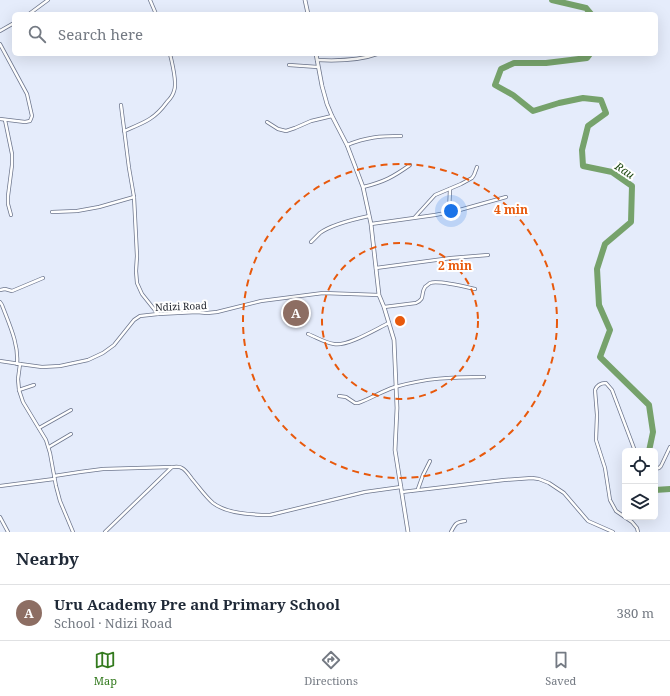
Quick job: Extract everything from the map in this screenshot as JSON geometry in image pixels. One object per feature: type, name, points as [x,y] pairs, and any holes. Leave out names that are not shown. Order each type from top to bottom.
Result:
[{"type":"street","points":[[33,12],[48,0]]},
{"type":"street","points":[[150,0],[155,12]]},
{"type":"street","points":[[305,0],[308,12]]},
{"type":"street","points":[[0,30],[12,24]]},
{"type":"street","points":[[0,44],[27,94],[32,116],[30,121],[27,122],[0,119]]},
{"type":"street","points":[[124,131],[148,121],[164,107],[171,98],[175,90],[170,56]]},
{"type":"street","points":[[316,56],[327,104],[348,145],[363,187],[370,216],[379,295],[394,340],[397,408],[395,450],[408,532]]},
{"type":"street","points":[[317,60],[346,60],[371,56]]},
{"type":"street","points":[[289,65],[318,67]]},
{"type":"street","points":[[121,105],[134,198],[137,283],[142,294],[158,314]]},
{"type":"street","points":[[267,122],[278,129],[286,131],[332,116]]},
{"type":"street","points":[[5,120],[12,154],[8,196],[8,204],[11,215]]},
{"type":"street","points":[[348,145],[368,138],[401,136]]},
{"type":"street","points":[[363,187],[395,176],[410,165]]},
{"type":"street","points":[[415,217],[435,195],[472,178],[477,167]]},
{"type":"street","points":[[449,212],[450,189]]},
{"type":"street","points":[[371,224],[449,212],[506,197]]},
{"type":"street","points":[[52,212],[77,211],[134,198]]},
{"type":"street","points":[[311,242],[326,230],[370,216]]},
{"type":"street","points":[[376,268],[451,258],[488,255]]},
{"type":"street","points":[[0,290],[5,289],[12,291],[43,278]]},
{"type":"street","points":[[384,307],[412,303],[420,300],[423,297],[425,288],[430,283],[455,285],[475,289]]},
{"type":"street","name":"Ndizi Road","points":[[0,361],[42,367],[60,366],[88,360],[103,353],[114,345],[134,320],[140,316],[217,312],[262,301],[316,294],[332,293],[379,295]]},
{"type":"street","points":[[0,302],[10,328],[18,357],[19,390],[23,402],[48,446],[60,501],[74,532]]},
{"type":"street","points":[[308,334],[335,345],[355,340],[389,323]]},
{"type":"street","points":[[339,396],[346,397],[353,402],[358,403],[381,392],[422,380],[484,377]]},
{"type":"street","points":[[634,448],[612,390],[606,383],[599,384],[595,390],[597,415],[596,440],[605,468],[610,500],[616,511],[632,522],[637,528],[638,532]]},
{"type":"street","points":[[19,390],[34,385]]},
{"type":"street","points":[[39,428],[71,410]]},
{"type":"street","points":[[48,446],[71,434]]},
{"type":"street","points":[[658,468],[661,466],[670,447]]},
{"type":"street","points":[[418,489],[430,460]]},
{"type":"street","points":[[104,532],[172,467]]},
{"type":"street","points":[[0,486],[103,469],[181,467],[205,496],[214,503],[229,510],[257,515],[270,514],[365,492],[402,487]]},
{"type":"street","points":[[402,492],[504,480],[539,479],[549,483],[564,493],[588,521],[613,532]]},
{"type":"street","points":[[0,517],[8,532]]},
{"type":"street","points":[[451,532],[458,522],[465,521]]},
{"type":"waterway","name":"Rau","points":[[552,0],[586,8],[589,12]]},
{"type":"waterway","name":"Rau","points":[[588,56],[587,58],[546,63],[514,63],[501,69],[495,85],[513,95],[533,111],[559,103],[583,98],[601,100],[606,113],[588,126],[582,150],[583,166],[612,172],[632,186],[631,222],[605,244],[597,269],[599,305],[610,330],[600,357],[649,405],[653,432],[650,448]]},
{"type":"waterway","name":"Rau","points":[[658,490],[670,489]]},
{"type":"place","name":"Uru Academy Pre and Primary School","points":[[296,313]]}]
